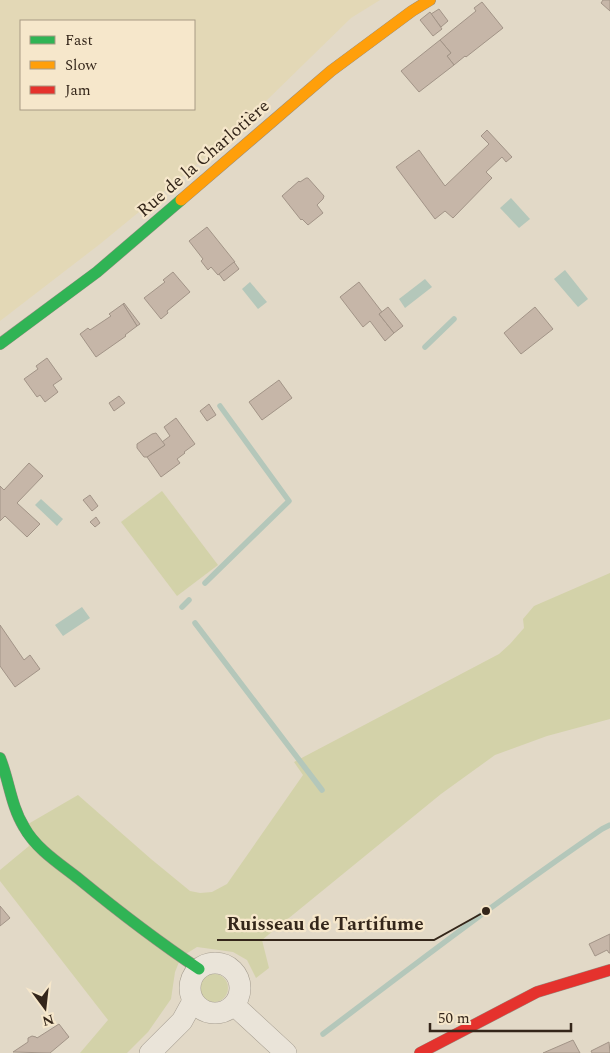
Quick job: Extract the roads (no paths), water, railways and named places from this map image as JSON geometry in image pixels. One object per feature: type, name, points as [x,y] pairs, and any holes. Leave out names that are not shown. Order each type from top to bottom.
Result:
[{"type":"street","name":"Rue de la Charlotière","points":[[0,344],[97,272],[331,71],[412,11],[430,0]]},
{"type":"street","points":[[0,758],[5,769],[13,802],[23,827],[36,842],[106,901],[199,969]]},
{"type":"street","points":[[214,963],[223,964],[236,974],[240,990],[234,1005],[228,1010],[212,1013],[198,1007],[193,1001],[190,987],[191,980],[199,969],[214,963]]},
{"type":"street","points":[[420,1053],[537,992],[610,970]]},
{"type":"street","points":[[150,1053],[182,1021],[193,1001]]},
{"type":"street","points":[[234,1005],[286,1053]]},
{"type":"waterway","points":[[425,347],[454,319]]},
{"type":"waterway","points":[[205,583],[289,501],[220,406]]},
{"type":"waterway","points":[[182,607],[189,600]]},
{"type":"waterway","points":[[195,623],[322,790]]},
{"type":"waterway","points":[[323,1034],[496,904],[610,825]]},
{"type":"place","name":"Ruisseau de Tartifume","points":[[486,911]]}]
